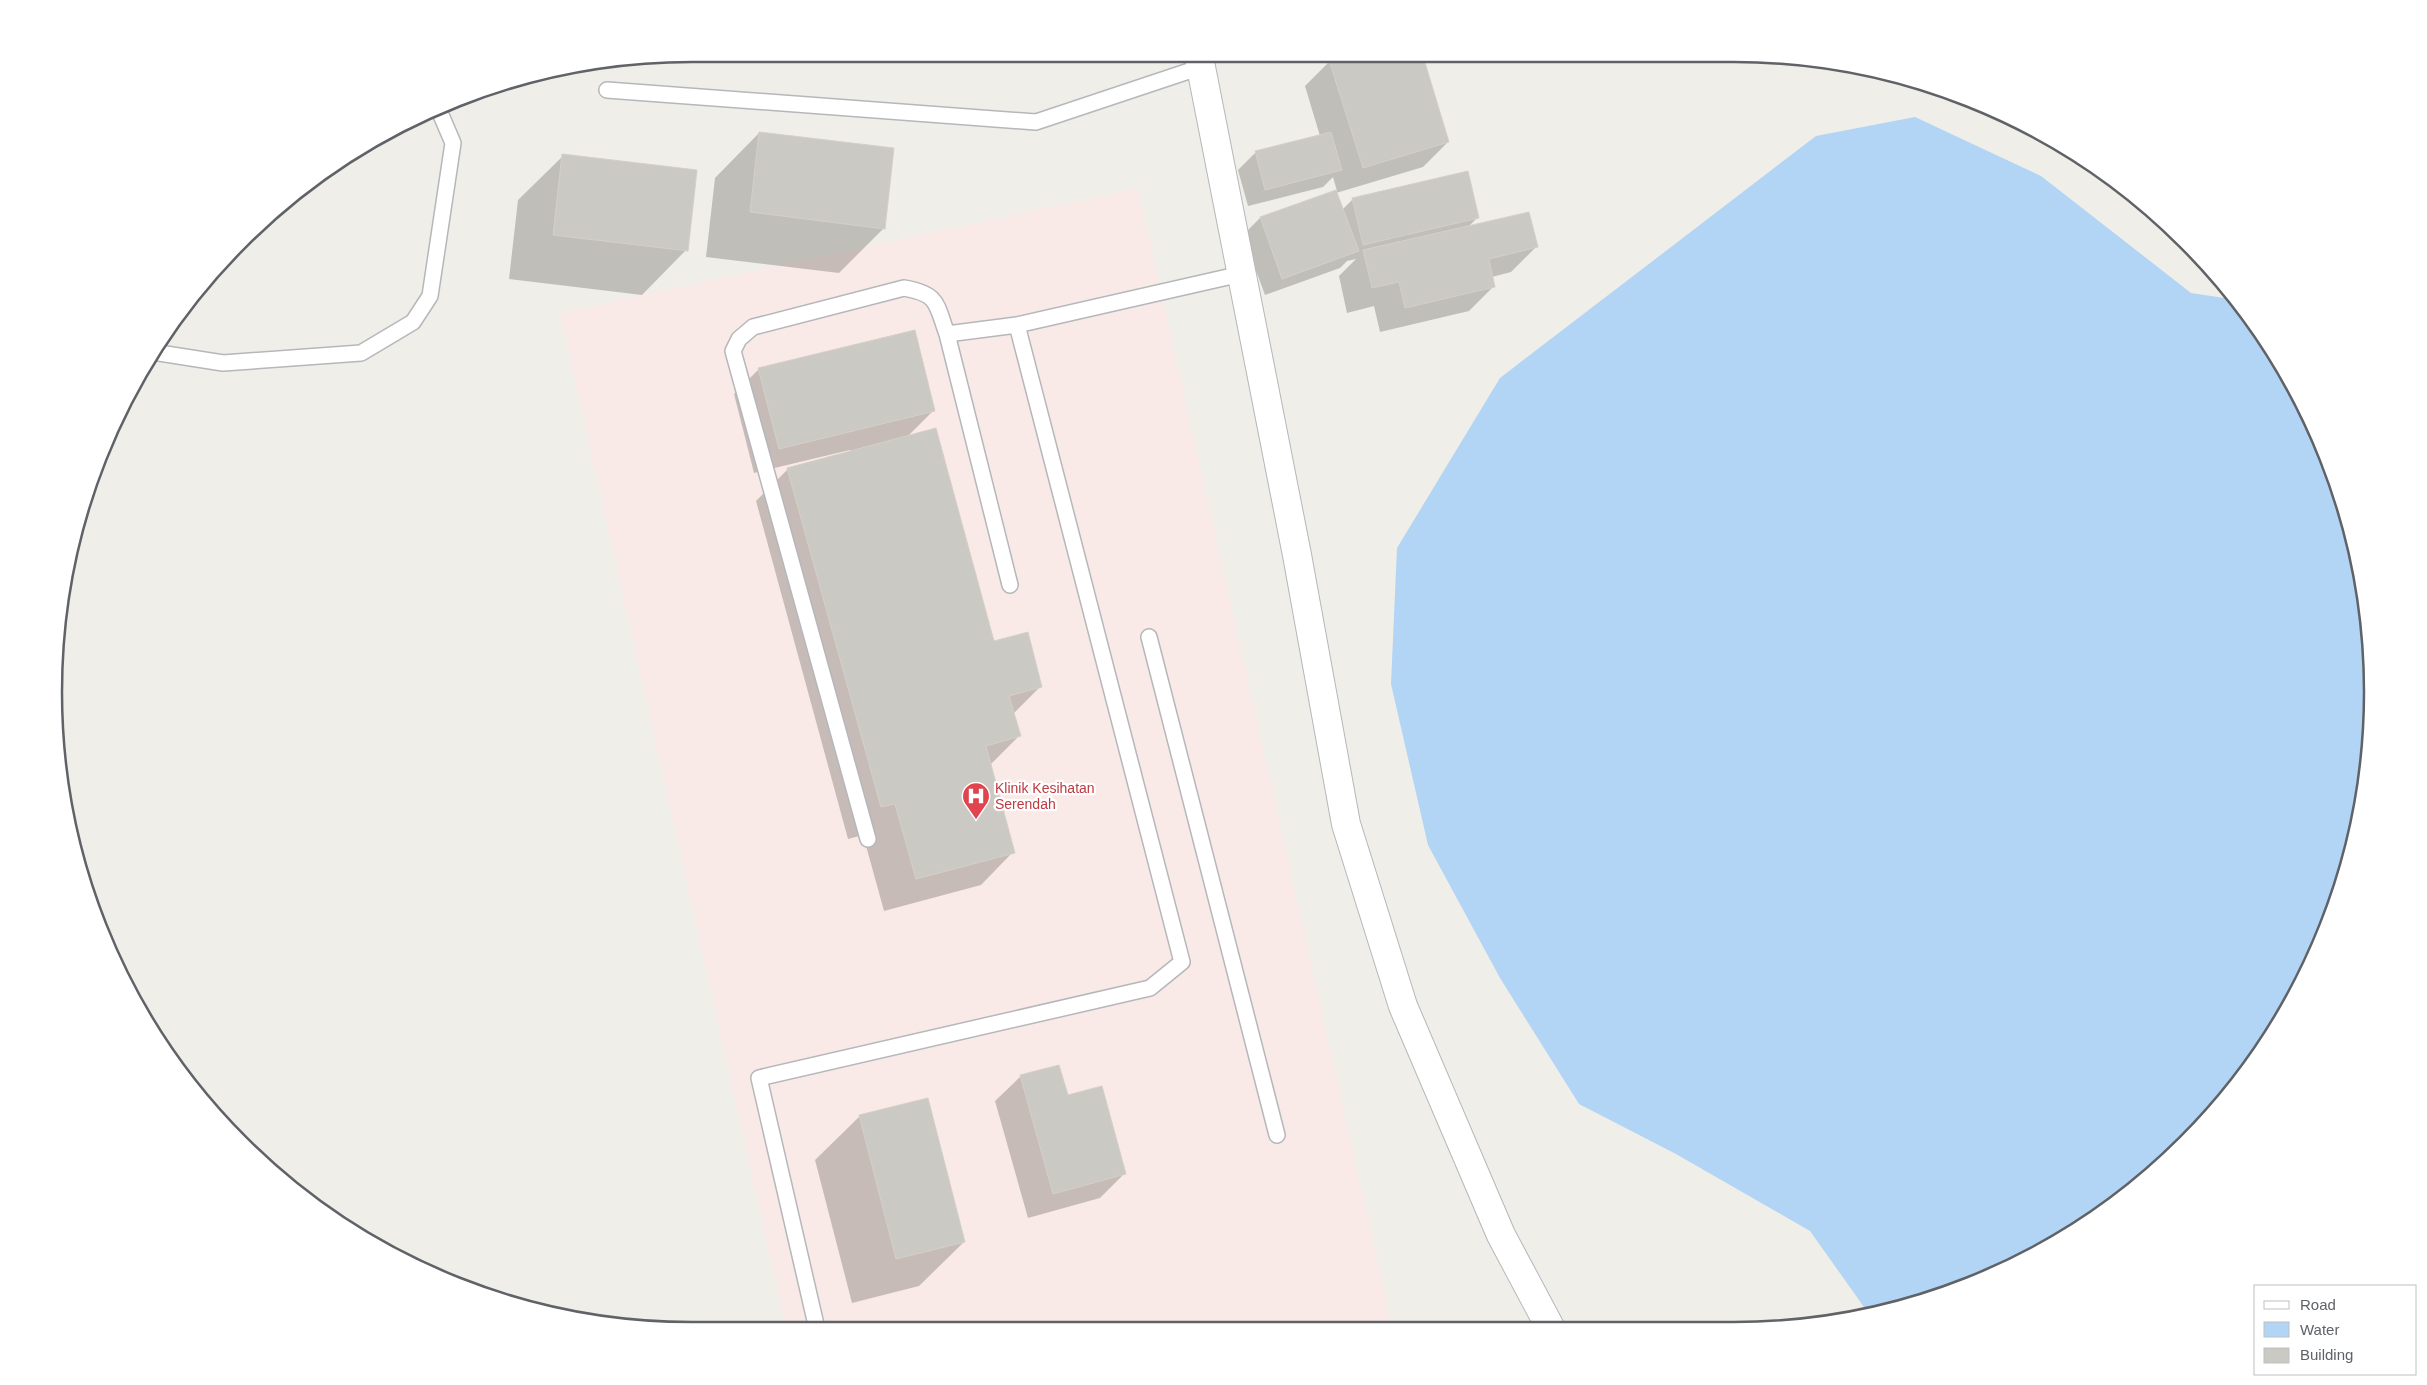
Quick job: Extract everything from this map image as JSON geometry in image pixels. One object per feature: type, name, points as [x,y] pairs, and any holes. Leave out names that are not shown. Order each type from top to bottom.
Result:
[{"type":"street","points":[[1200,62],[1346,824],[1403,1006],[1501,1235],[1547,1322]]},
{"type":"lane","points":[[607,90],[1036,122],[1200,62]]},
{"type":"lane","points":[[162,353],[223,363],[361,353],[413,322],[430,296],[453,143],[441,115]]},
{"type":"lane","points":[[947,334],[1017,325],[1241,274]]},
{"type":"lane","points":[[868,839],[732,351],[739,339],[753,327],[904,288],[922,291],[933,298],[947,334],[1010,585]]},
{"type":"lane","points":[[815,1322],[759,1078],[1150,988],[1182,962],[1017,325]]},
{"type":"lane","points":[[1149,636],[1277,1134]]},
{"type":"shaded area","name":"Klinik Kesihatan Serendah","points":[[1138,188],[1391,1322],[784,1322],[560,313]]},
{"type":"water","points":[[1915,117],[2041,176],[2191,293],[2225,298],[2258,342],[2280,378],[2300,414],[2317,451],[2343,529],[2359,610],[2363,651],[2363,734],[2359,775],[2343,856],[2317,934],[2300,971],[2258,1043],[2234,1076],[2180,1138],[2150,1166],[2085,1216],[2050,1238],[1976,1275],[1898,1301],[1865,1308],[1810,1231],[1676,1154],[1579,1104],[1500,978],[1428,845],[1391,684],[1397,548],[1500,378],[1816,136]]},
{"type":"building","points":[[1330,62],[1425,62],[1449,142],[1363,168]]},
{"type":"building","points":[[759,132],[894,148],[885,229],[750,212]]},
{"type":"building","points":[[1331,132],[1342,170],[1265,190],[1255,151]]},
{"type":"building","points":[[562,154],[697,170],[688,251],[553,235]]},
{"type":"building","points":[[1468,171],[1479,218],[1363,245],[1352,198]]},
{"type":"building","points":[[1336,190],[1359,251],[1282,279],[1260,217]]},
{"type":"building","points":[[1529,212],[1538,247],[1489,259],[1495,287],[1405,308],[1399,282],[1372,288],[1363,250]]},
{"type":"building","points":[[915,330],[935,411],[779,449],[758,368]]},
{"type":"building","points":[[936,428],[994,641],[1028,632],[1042,687],[1009,696],[1021,736],[986,746],[1015,853],[916,879],[895,804],[881,807],[787,468]]},
{"type":"building","points":[[1059,1065],[1068,1095],[1102,1086],[1126,1174],[1053,1194],[1020,1075]]},
{"type":"building","points":[[928,1098],[965,1242],[896,1259],[859,1115]]},
{"type":"place","name":"Klinik Kesihatan Serendah","points":[[976,820]]}]
